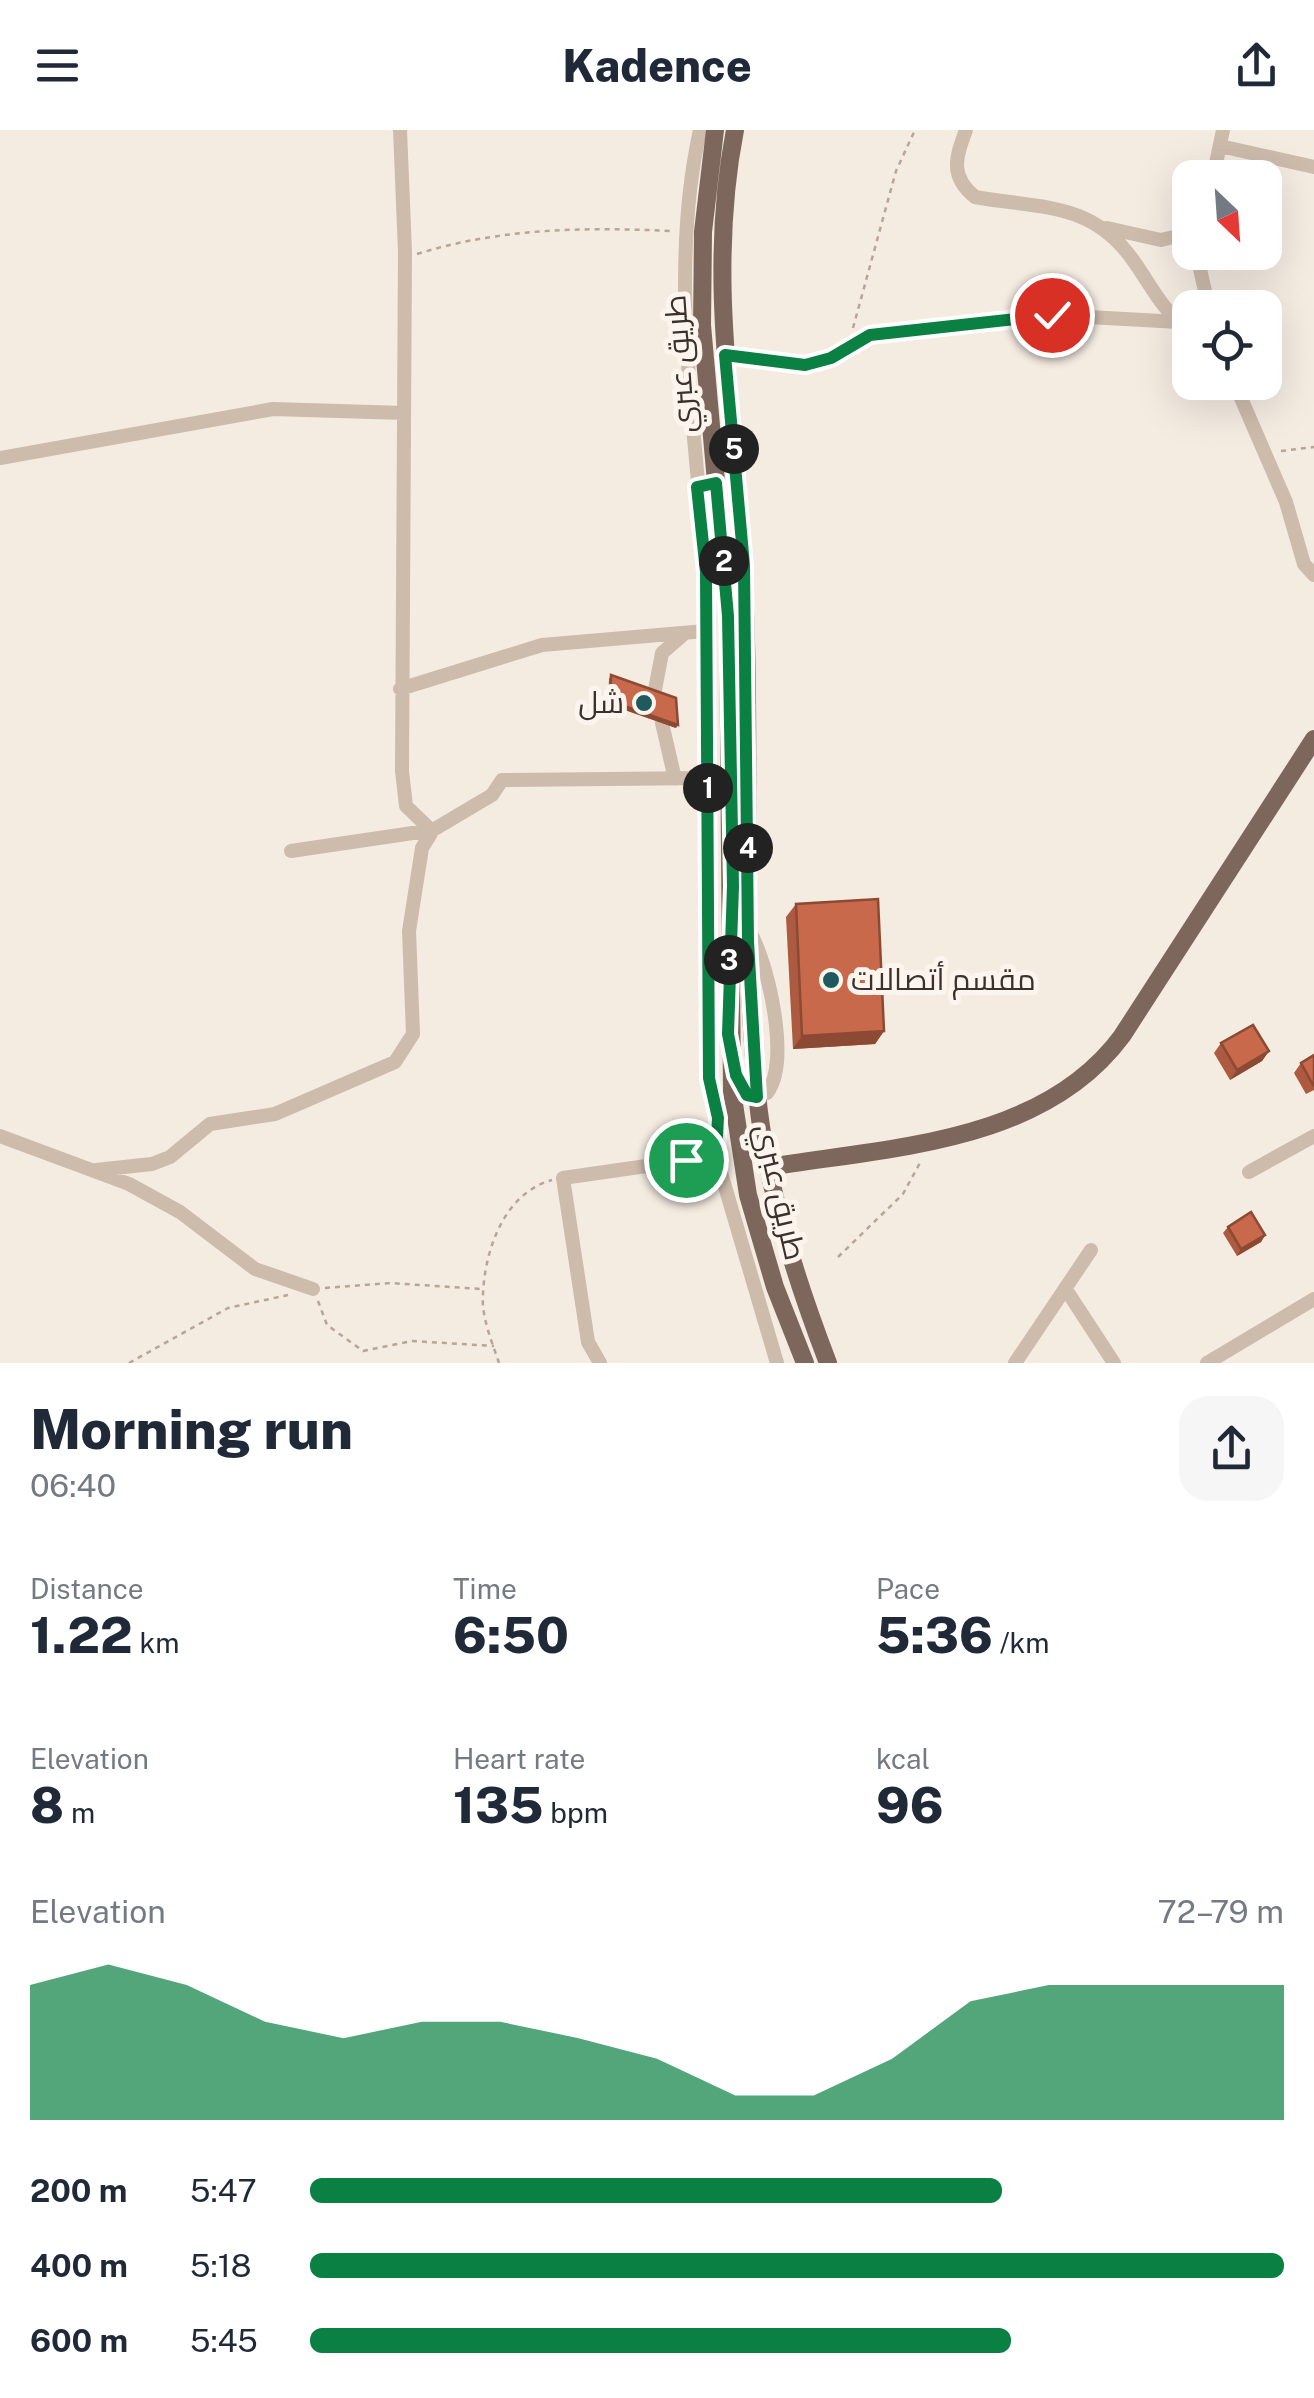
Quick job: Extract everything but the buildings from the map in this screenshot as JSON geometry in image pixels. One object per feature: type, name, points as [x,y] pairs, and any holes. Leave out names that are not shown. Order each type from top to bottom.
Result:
[{"type":"main road","name":"طريق عبري","points":[[715,130],[701,274],[728,616],[733,886],[728,1034],[739,1158],[764,1252],[805,1363]]},
{"type":"main road","name":"طريق عبري","points":[[735,130],[720,234],[725,355],[744,565],[749,930],[757,1097],[769,1167],[794,1268],[828,1363]]},
{"type":"main road","points":[[697,487],[716,483]]},
{"type":"main road","points":[[769,1167],[1009,1122],[1051,1102],[1100,1066],[1314,739]]},
{"type":"main road","points":[[728,1034],[740,1086],[747,1095],[757,1097]]},
{"type":"main road","points":[[764,1252],[771,1249],[782,1256],[814,1327]]},
{"type":"street","points":[[400,130],[406,258],[400,689],[406,806],[432,830]]},
{"type":"street","points":[[700,130],[688,232],[684,332],[706,572],[709,1078],[718,1118],[716,1156],[777,1363]]},
{"type":"street","points":[[966,130],[954,160],[961,183],[975,197],[1069,212],[1107,228],[1161,240],[1172,238]]},
{"type":"street","points":[[1217,160],[1223,130]]},
{"type":"street","points":[[1220,146],[1314,166]]},
{"type":"street","points":[[1107,228],[1172,311]]},
{"type":"street","points":[[725,355],[805,365],[831,358],[850,344],[887,332],[1052,315],[1172,325]]},
{"type":"street","points":[[1241,400],[1286,502],[1304,564],[1314,576]]},
{"type":"street","points":[[0,458],[272,409],[404,413]]},
{"type":"street","points":[[400,689],[528,648],[614,636],[705,630]]},
{"type":"street","points":[[654,695],[662,654],[684,634]]},
{"type":"street","points":[[662,723],[675,780]]},
{"type":"street","points":[[291,851],[432,830],[492,794],[502,780],[708,778]]},
{"type":"street","points":[[96,1170],[152,1164],[170,1156],[210,1124],[275,1114],[395,1062],[413,1034],[409,930],[418,864],[432,830]]},
{"type":"street","points":[[0,1136],[96,1170],[180,1212],[255,1268],[313,1289]]},
{"type":"street","points":[[1249,1172],[1314,1136]]},
{"type":"street","points":[[600,1363],[588,1342],[563,1178],[716,1156]]},
{"type":"street","points":[[1015,1363],[1091,1250]]},
{"type":"street","points":[[1065,1288],[1114,1363]]},
{"type":"street","points":[[1207,1363],[1314,1299]]},
{"type":"path","points":[[850,344],[892,185],[914,130]]},
{"type":"path","points":[[406,258],[503,234],[585,229],[688,232]]},
{"type":"path","points":[[1262,452],[1314,447]]},
{"type":"path","points":[[838,1257],[902,1194],[938,1138]]},
{"type":"path","points":[[500,1363],[483,1290],[496,1242],[514,1200],[536,1184],[563,1178]]},
{"type":"path","points":[[129,1363],[228,1308],[313,1289],[390,1283],[483,1290]]},
{"type":"path","points":[[313,1289],[327,1325],[362,1351],[412,1341],[494,1346]]},
{"type":"path","points":[[140,1356],[144,1363]]},
{"type":"place","name":"شل","points":[[644,703]]},
{"type":"place","name":"مقسم أتصالات","points":[[831,980]]},
{"type":"route","points":[[686,1160],[716,1156],[718,1118],[709,1078],[706,572],[697,487],[716,483],[728,616],[733,886],[728,1034],[740,1086],[747,1095],[757,1097],[748,941],[744,565],[725,355],[805,365],[831,358],[870,335],[1052,315]]}]
